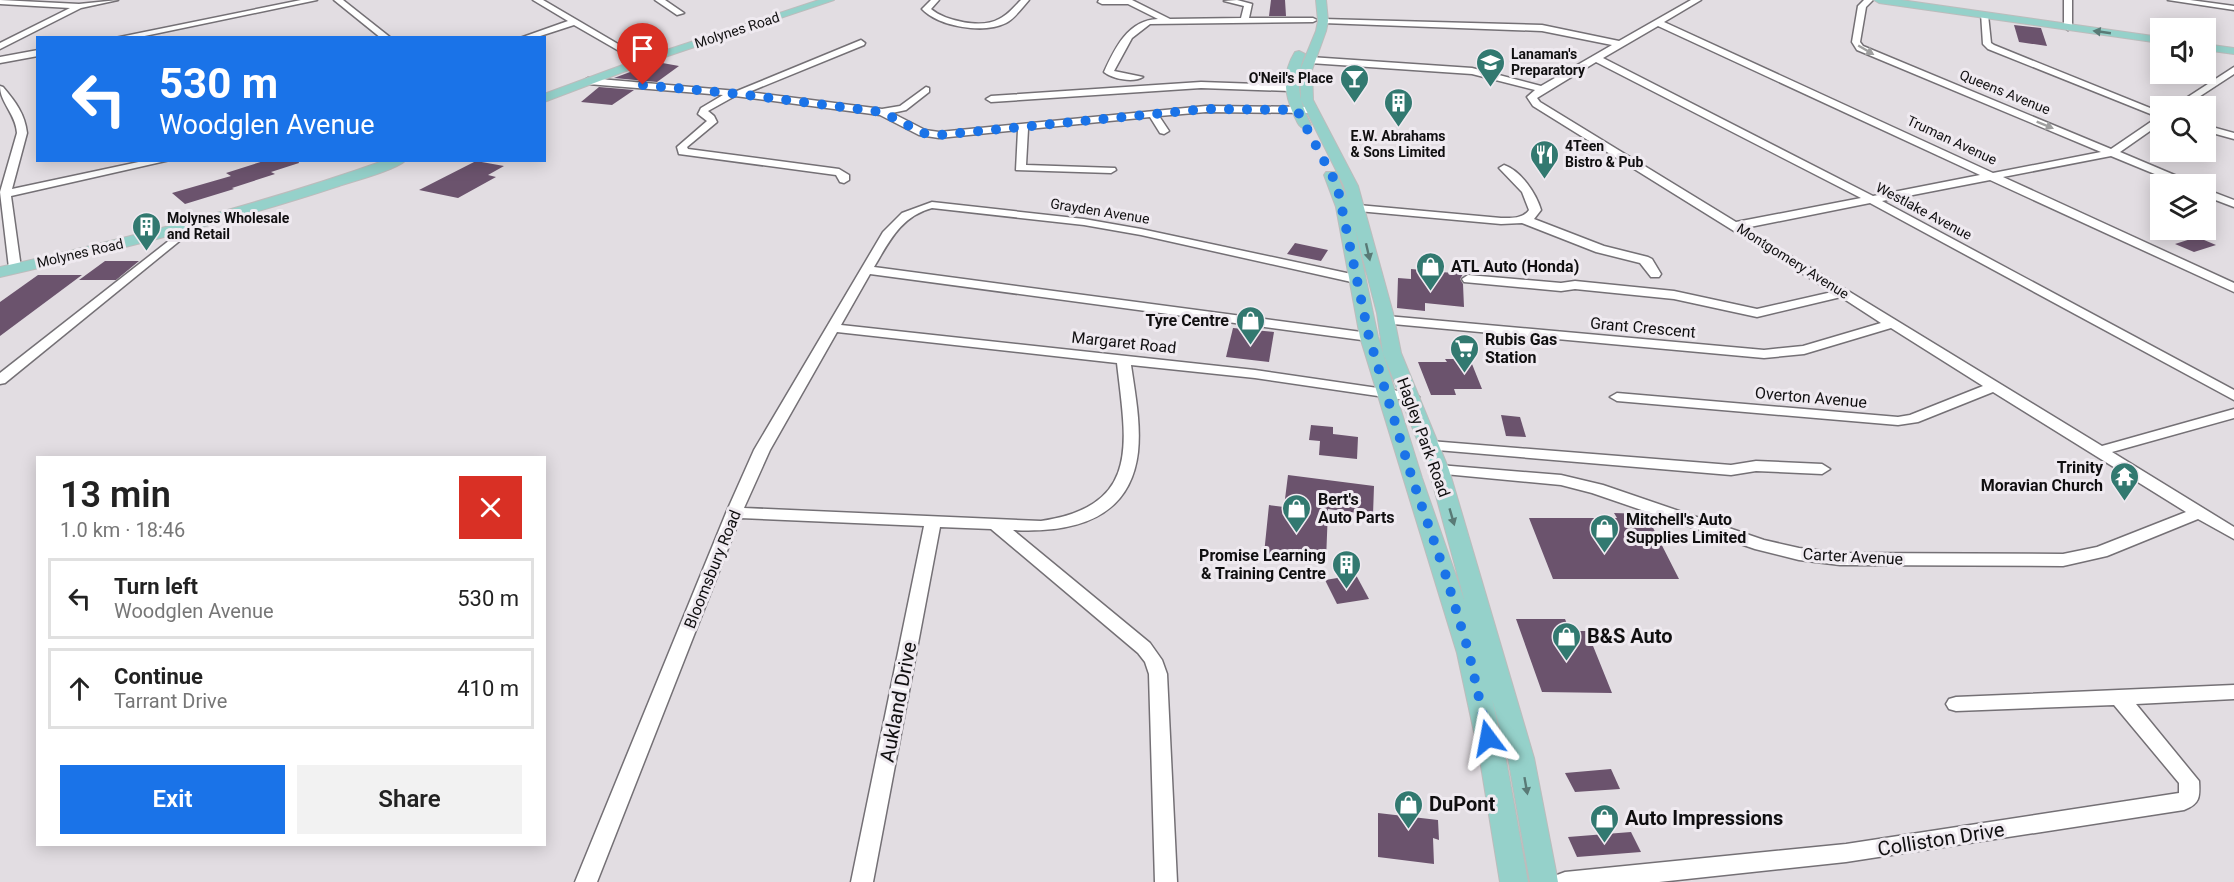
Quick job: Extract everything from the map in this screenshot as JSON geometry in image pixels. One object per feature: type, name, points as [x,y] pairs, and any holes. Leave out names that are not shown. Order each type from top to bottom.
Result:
[{"type":"main road","name":"Molynes Road","points":[[546,97],[643,61],[829,0]]},
{"type":"main road","name":"Hagley Park Road","points":[[1310,0],[1318,20],[1294,66],[1290,88],[1351,186],[1386,320],[1392,352],[1439,470],[1521,758],[1544,882]]},
{"type":"main road","name":"Hagley Park Road","points":[[1321,0],[1310,60],[1306,70],[1307,99],[1304,110],[1337,185],[1369,337],[1469,653],[1493,760],[1514,882]]},
{"type":"main road","points":[[1879,0],[2150,39]]},
{"type":"main road","points":[[2216,49],[2234,51]]},
{"type":"main road","name":"Molynes Road","points":[[8,270],[189,228],[333,185],[395,162]]},
{"type":"street","points":[[0,46],[91,0]]},
{"type":"street","points":[[0,2],[79,6],[114,0]]},
{"type":"street","points":[[129,36],[313,0]]},
{"type":"street","points":[[338,0],[384,36]]},
{"type":"street","points":[[537,0],[643,61]]},
{"type":"street","points":[[659,0],[680,13]]},
{"type":"street","points":[[934,0],[926,9],[933,16],[986,26],[1001,22],[1025,0]]},
{"type":"street","points":[[1310,60],[1472,71],[1542,89],[1697,0]]},
{"type":"street","name":"Queens Avenue","points":[[1869,0],[1862,6],[1856,42],[1860,48],[2163,174]]},
{"type":"street","points":[[2068,0],[2068,27]]},
{"type":"street","points":[[2172,0],[2234,8]]},
{"type":"street","points":[[1228,1],[1248,4],[1245,20]]},
{"type":"street","points":[[1102,2],[1129,2],[1167,20]]},
{"type":"street","points":[[1984,15],[1987,45],[2150,114]]},
{"type":"street","points":[[1138,77],[1110,74],[1118,52],[1138,27],[1149,22],[1167,20],[1318,20],[1542,28],[1619,44]]},
{"type":"street","points":[[530,36],[575,22]]},
{"type":"street","name":"Truman Avenue","points":[[1656,22],[2234,288]]},
{"type":"street","points":[[174,27],[182,36]]},
{"type":"street","points":[[844,180],[842,173],[833,171],[682,152],[682,147],[712,123],[711,118],[703,114],[704,110],[736,93],[861,43]]},
{"type":"street","points":[[0,60],[36,53]]},
{"type":"street","name":"Westlake Avenue","points":[[1596,58],[1872,200],[2234,396]]},
{"type":"street","points":[[2216,81],[2234,70]]},
{"type":"street","points":[[588,81],[736,93],[882,112],[903,108],[926,90]]},
{"type":"street","points":[[2216,82],[2234,87]]},
{"type":"street","points":[[2194,96],[2211,84]]},
{"type":"street","points":[[990,99],[1201,85],[1290,88]]},
{"type":"street","points":[[0,89],[19,114],[22,133],[5,194],[8,270]]},
{"type":"street","name":"Montgomery Avenue","points":[[1542,89],[1532,97],[1536,104],[2234,534]]},
{"type":"street","points":[[0,109],[13,106]]},
{"type":"street","points":[[882,112],[918,130],[931,134],[949,135],[1206,109],[1304,110]]},
{"type":"street","points":[[1153,114],[1164,131]]},
{"type":"street","points":[[1736,226],[2112,153],[2150,125]]},
{"type":"street","points":[[1023,128],[1020,168],[1111,170]]},
{"type":"street","points":[[2216,131],[2234,136]]},
{"type":"street","points":[[5,194],[156,162]]},
{"type":"street","points":[[1504,168],[1525,187],[1530,195],[1535,210],[1526,220]]},
{"type":"street","points":[[2216,197],[2234,204]]},
{"type":"street","name":"Grayden Avenue","points":[[866,270],[898,221],[917,208],[932,205],[1084,222],[1141,232],[1356,279]]},
{"type":"street","points":[[1358,208],[1502,221],[1526,220],[1600,249],[1644,260],[1648,262],[1655,274]]},
{"type":"street","points":[[0,380],[189,228]]},
{"type":"street","points":[[866,270],[1369,337]]},
{"type":"street","name":"Bloomsbury Road","points":[[586,882],[734,513],[762,450],[866,270]]},
{"type":"street","points":[[1468,279],[1561,287],[1575,285],[1674,296],[1757,313],[1843,293]]},
{"type":"street","name":"Grant Crescent","points":[[1386,320],[1764,354],[1804,350],[1894,323]]},
{"type":"street","name":"Margaret Road","points":[[832,328],[1256,374],[1412,398]]},
{"type":"street","points":[[734,513],[1041,526],[1081,518],[1108,503],[1123,482],[1130,462],[1131,445],[1124,361]]},
{"type":"street","name":"Overton Avenue","points":[[1617,397],[1863,420],[1898,421],[1913,419],[1995,386]]},
{"type":"street","points":[[2100,451],[2234,413]]},
{"type":"street","points":[[1430,446],[1731,470],[1756,466],[1822,469]]},
{"type":"street","name":"Carter Avenue","points":[[1439,470],[1561,480],[1597,489],[1761,545],[1799,554],[1840,559],[2063,560],[2100,552],[2199,513]]},
{"type":"street","name":"Aukland Drive","points":[[862,882],[933,522]]},
{"type":"street","points":[[996,525],[1144,648],[1153,660],[1158,674],[1166,882]]},
{"type":"street","points":[[1956,704],[2234,692]]},
{"type":"street","name":"Colliston Drive","points":[[1564,882],[1846,853],[2184,801],[2190,797],[2189,781],[2119,697]]},
{"type":"building","points":[[1271,0],[1285,0],[1286,16],[1269,16]]},
{"type":"building","points":[[2014,25],[2041,28],[2047,46],[2019,42]]},
{"type":"building","points":[[657,62],[679,66],[657,82],[614,78]]},
{"type":"building","points":[[599,87],[634,90],[612,105],[581,102]]},
{"type":"building","points":[[261,162],[299,163],[271,172],[275,174],[232,188],[234,189],[185,204],[172,193],[231,176],[226,173]]},
{"type":"building","points":[[474,162],[504,166],[488,175],[496,177],[458,198],[419,190]]},
{"type":"building","points":[[2188,240],[2204,240],[2216,245],[2194,252],[2175,244]]},
{"type":"building","points":[[1295,243],[1328,250],[1321,261],[1287,254]]},
{"type":"building","points":[[105,261],[139,261],[116,280],[79,280]]},
{"type":"building","name":"ATL Auto (Honda)","points":[[1411,269],[1463,274],[1460,279],[1463,284],[1464,307],[1425,303],[1425,311],[1397,308],[1398,278],[1411,279]]},
{"type":"building","points":[[38,275],[82,275],[0,336],[0,302]]},
{"type":"building","name":"Tyre Centre","points":[[1233,328],[1274,332],[1269,362],[1226,357]]},
{"type":"building","points":[[1445,359],[1470,359],[1482,389],[1454,389],[1456,395],[1431,395],[1418,362],[1447,362]]},
{"type":"building","points":[[1501,415],[1520,417],[1526,437],[1506,436]]},
{"type":"building","points":[[1311,425],[1333,427],[1333,434],[1358,437],[1357,459],[1319,455],[1320,441],[1309,440]]},
{"type":"building","points":[[1288,475],[1374,486],[1373,515],[1328,509],[1326,561],[1264,554],[1269,505],[1284,507]]},
{"type":"building","name":"Mitchell's Auto Supplies Limited","points":[[1614,513],[1646,514],[1679,579],[1553,579],[1529,518],[1617,518]]},
{"type":"building","name":"Promise Learning & Training Centre","points":[[1356,575],[1369,599],[1337,604],[1325,580]]},
{"type":"building","name":"B&S Auto","points":[[1516,619],[1565,619],[1570,631],[1587,631],[1612,693],[1542,692]]},
{"type":"building","points":[[1611,769],[1620,789],[1575,792],[1565,773]]},
{"type":"building","name":"DuPont","points":[[1378,813],[1438,820],[1439,840],[1433,838],[1434,864],[1378,857]]},
{"type":"building","name":"Auto Impressions","points":[[1631,832],[1641,852],[1577,857],[1568,837]]},
{"type":"place","name":"Lanaman's Preparatory","points":[[1490,88]]},
{"type":"place","name":"O'Neil's Place","points":[[1354,104]]},
{"type":"place","name":"E.W. Abrahams & Sons Limited","points":[[1398,128]]},
{"type":"place","name":"4Teen Bistro & Pub","points":[[1544,180]]},
{"type":"place","name":"Molynes Wholesale and Retail","points":[[146,252]]},
{"type":"place","name":"ATL Auto (Honda)","points":[[1430,292]]},
{"type":"place","name":"Tyre Centre","points":[[1250,346]]},
{"type":"place","name":"Rubis Gas Station","points":[[1464,374]]},
{"type":"place","name":"Trinity Moravian Church","points":[[2124,502]]},
{"type":"place","name":"Bert's Auto Parts","points":[[1297,534]]},
{"type":"place","name":"Mitchell's Auto Supplies Limited","points":[[1605,554]]},
{"type":"place","name":"Promise Learning & Training Centre","points":[[1347,590]]},
{"type":"place","name":"B&S Auto","points":[[1566,662]]},
{"type":"place","name":"DuPont","points":[[1408,830]]},
{"type":"place","name":"Auto Impressions","points":[[1604,844]]},
{"type":"route","points":[[643,85],[739,94],[882,112],[923,133],[939,135],[1206,109],[1297,110],[1337,185],[1369,337],[1469,653],[1488,738]]}]
